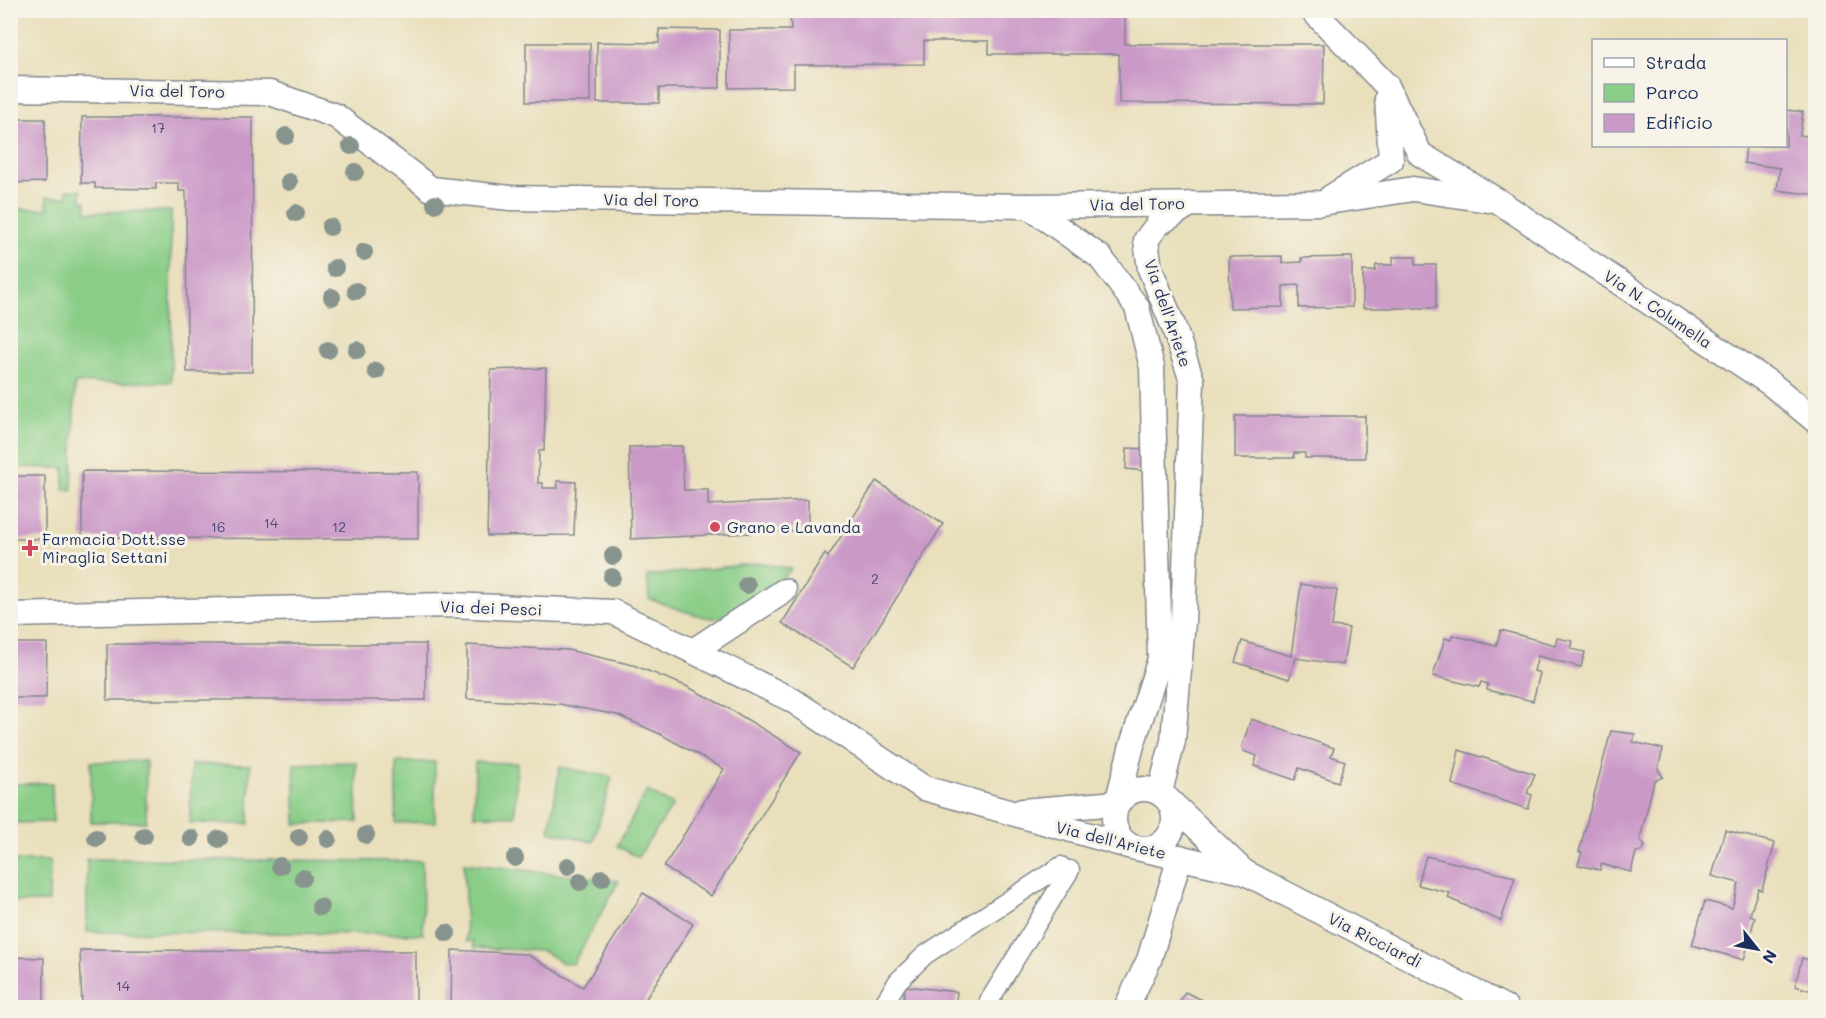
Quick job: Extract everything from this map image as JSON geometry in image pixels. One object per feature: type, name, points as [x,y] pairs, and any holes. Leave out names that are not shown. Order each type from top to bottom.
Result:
[{"type":"street","points":[[1312,10],[1387,86],[1428,171],[1423,183],[1410,190],[1394,185],[1388,173],[1391,160],[1387,86]]},
{"type":"street","name":"Via del Toro","points":[[10,89],[270,93],[336,116],[430,189],[510,198],[1028,206],[1321,203],[1410,190],[1498,201]]},
{"type":"street","points":[[1321,203],[1401,152],[1420,154]]},
{"type":"street","name":"Via N. Columella","points":[[1420,154],[1498,201],[1771,384],[1815,421]]},
{"type":"street","name":"Via dell'Ariete","points":[[1160,792],[1173,741],[1183,622],[1192,381],[1173,325],[1150,269],[1146,240],[1158,224],[1190,204]]},
{"type":"street","name":"Via dell'Ariete","points":[[1007,813],[1117,803],[1132,745],[1160,659],[1152,367],[1137,307],[1100,257],[1028,206]]},
{"type":"street","points":[[693,651],[784,591]]},
{"type":"street","name":"Via dei Pesci","points":[[10,615],[450,605],[613,612],[792,700],[924,788],[1007,813]]},
{"type":"street","points":[[1160,792],[1174,811],[1173,831],[1151,849],[1128,846],[1121,841],[1114,826],[1117,803],[1136,789],[1160,792],[1244,872]]},
{"type":"street","name":"Via dell'Ariete","points":[[1007,813],[1128,846],[1244,872]]},
{"type":"street","points":[[1126,1008],[1149,960],[1180,857]]},
{"type":"street","points":[[881,1008],[898,981],[925,955],[1065,868],[990,1001]]},
{"type":"street","name":"Via Ricciardi","points":[[1244,872],[1506,1008]]},
{"type":"green space","points":[[67,190],[81,190],[81,201],[86,201],[86,212],[171,211],[171,382],[75,383],[72,490],[64,490],[64,468],[10,467],[11,209],[47,209],[47,197],[67,197]]},
{"type":"green space","points":[[760,563],[791,569],[756,601],[733,613],[712,618],[700,616],[649,599],[647,576]]},
{"type":"green space","points":[[146,761],[146,822],[91,822],[91,762]]},
{"type":"green space","points":[[356,762],[358,822],[296,824],[294,764]]},
{"type":"green space","points":[[396,762],[435,762],[435,822],[396,823]]},
{"type":"green space","points":[[475,762],[517,763],[515,816],[474,815]]},
{"type":"green space","points":[[191,764],[250,765],[249,824],[190,823]]},
{"type":"green space","points":[[560,767],[612,777],[593,842],[549,831]]},
{"type":"green space","points":[[52,783],[53,822],[11,823],[11,784]]},
{"type":"green space","points":[[647,791],[673,805],[638,857],[617,846]]},
{"type":"green space","points":[[87,859],[422,861],[423,934],[87,932]]},
{"type":"green space","points":[[11,861],[50,861],[49,902],[11,902]]},
{"type":"green space","points":[[464,863],[619,881],[573,964],[563,963],[543,951],[474,948],[473,941],[466,942]]},
{"type":"building","points":[[790,10],[1125,10],[1125,44],[1324,44],[1323,104],[1119,103],[1119,54],[989,54],[989,41],[924,41],[924,64],[794,65],[794,87],[729,88],[729,30],[791,30]]},
{"type":"building","points":[[659,29],[720,30],[720,88],[659,88],[659,103],[597,103],[597,42],[659,43]]},
{"type":"building","points":[[526,43],[590,43],[590,102],[526,102]]},
{"type":"building","points":[[1787,110],[1803,112],[1800,135],[1816,137],[1816,195],[1777,190],[1780,168],[1744,163],[1746,147],[1787,147]]},
{"type":"building","points":[[82,117],[253,117],[252,372],[187,372],[186,191],[179,191],[179,183],[156,183],[156,189],[95,188],[95,183],[81,183]]},
{"type":"building","points":[[10,119],[45,119],[45,182],[10,183]]},
{"type":"building","points":[[1282,256],[1282,263],[1302,262],[1301,258],[1352,257],[1352,307],[1299,308],[1299,285],[1283,286],[1283,307],[1230,308],[1229,257]]},
{"type":"building","points":[[1393,257],[1416,257],[1415,265],[1436,265],[1436,308],[1363,308],[1363,271],[1375,271],[1376,265],[1393,265]]},
{"type":"building","points":[[546,368],[544,451],[539,451],[538,483],[543,483],[543,488],[558,488],[557,481],[576,482],[574,535],[487,536],[491,370]]},
{"type":"building","points":[[1235,416],[1365,416],[1365,458],[1305,458],[1305,453],[1294,453],[1294,458],[1235,458]]},
{"type":"building","points":[[682,446],[684,490],[708,490],[708,505],[808,500],[808,530],[631,539],[629,447]]},
{"type":"building","points":[[1127,448],[1146,449],[1145,471],[1126,469]]},
{"type":"building","points":[[82,471],[418,472],[418,539],[82,538]]},
{"type":"building","points":[[10,476],[45,476],[45,539],[10,539]]},
{"type":"building","points":[[876,481],[943,524],[853,667],[782,623],[825,554],[828,557]]},
{"type":"building","points":[[1301,584],[1337,590],[1332,626],[1349,628],[1343,665],[1296,658],[1289,679],[1235,662],[1242,641],[1291,656]]},
{"type":"building","points":[[1501,630],[1555,645],[1557,638],[1573,641],[1571,649],[1585,652],[1581,667],[1538,656],[1534,671],[1540,673],[1533,701],[1487,690],[1488,684],[1481,682],[1479,687],[1433,676],[1445,638],[1451,640],[1452,635],[1496,646]]},
{"type":"building","points":[[10,643],[47,643],[46,698],[10,698]]},
{"type":"building","points":[[107,644],[426,644],[426,700],[107,700]]},
{"type":"building","points":[[467,645],[568,650],[633,665],[686,686],[728,708],[801,752],[711,896],[664,867],[724,769],[660,734],[617,715],[559,704],[467,699]]},
{"type":"building","points":[[1251,719],[1334,748],[1331,756],[1345,761],[1338,782],[1299,768],[1295,780],[1254,766],[1257,756],[1243,751],[1242,746]]},
{"type":"building","points":[[1611,731],[1635,734],[1633,742],[1663,749],[1658,769],[1663,777],[1654,781],[1640,839],[1645,846],[1641,852],[1636,852],[1631,872],[1601,864],[1600,870],[1578,865],[1582,852],[1579,852]]},
{"type":"building","points":[[1459,750],[1535,774],[1527,793],[1532,795],[1528,809],[1452,784]]},
{"type":"building","points":[[1725,830],[1775,843],[1762,890],[1758,889],[1750,915],[1755,917],[1744,960],[1692,945],[1705,901],[1732,908],[1739,883],[1712,876]]},
{"type":"building","points":[[1426,856],[1515,877],[1501,921],[1448,898],[1450,893],[1418,885]]},
{"type":"building","points":[[643,893],[693,924],[640,1008],[451,1008],[452,950],[526,954],[583,987]]},
{"type":"building","points":[[80,950],[416,951],[416,1008],[82,1008]]},
{"type":"building","points":[[10,957],[44,958],[44,1008],[10,1008]]},
{"type":"building","points":[[1802,958],[1816,961],[1816,992],[1795,986]]},
{"type":"building","points":[[905,986],[957,992],[955,1008],[903,1008]]},
{"type":"building","points":[[1185,992],[1220,1008],[1177,1008]]},
{"type":"place","name":"Grano e Lavanda","points":[[715,527]]},
{"type":"place","name":"Farmacia Dott.sse Miraglia Settani","points":[[30,548]]}]
